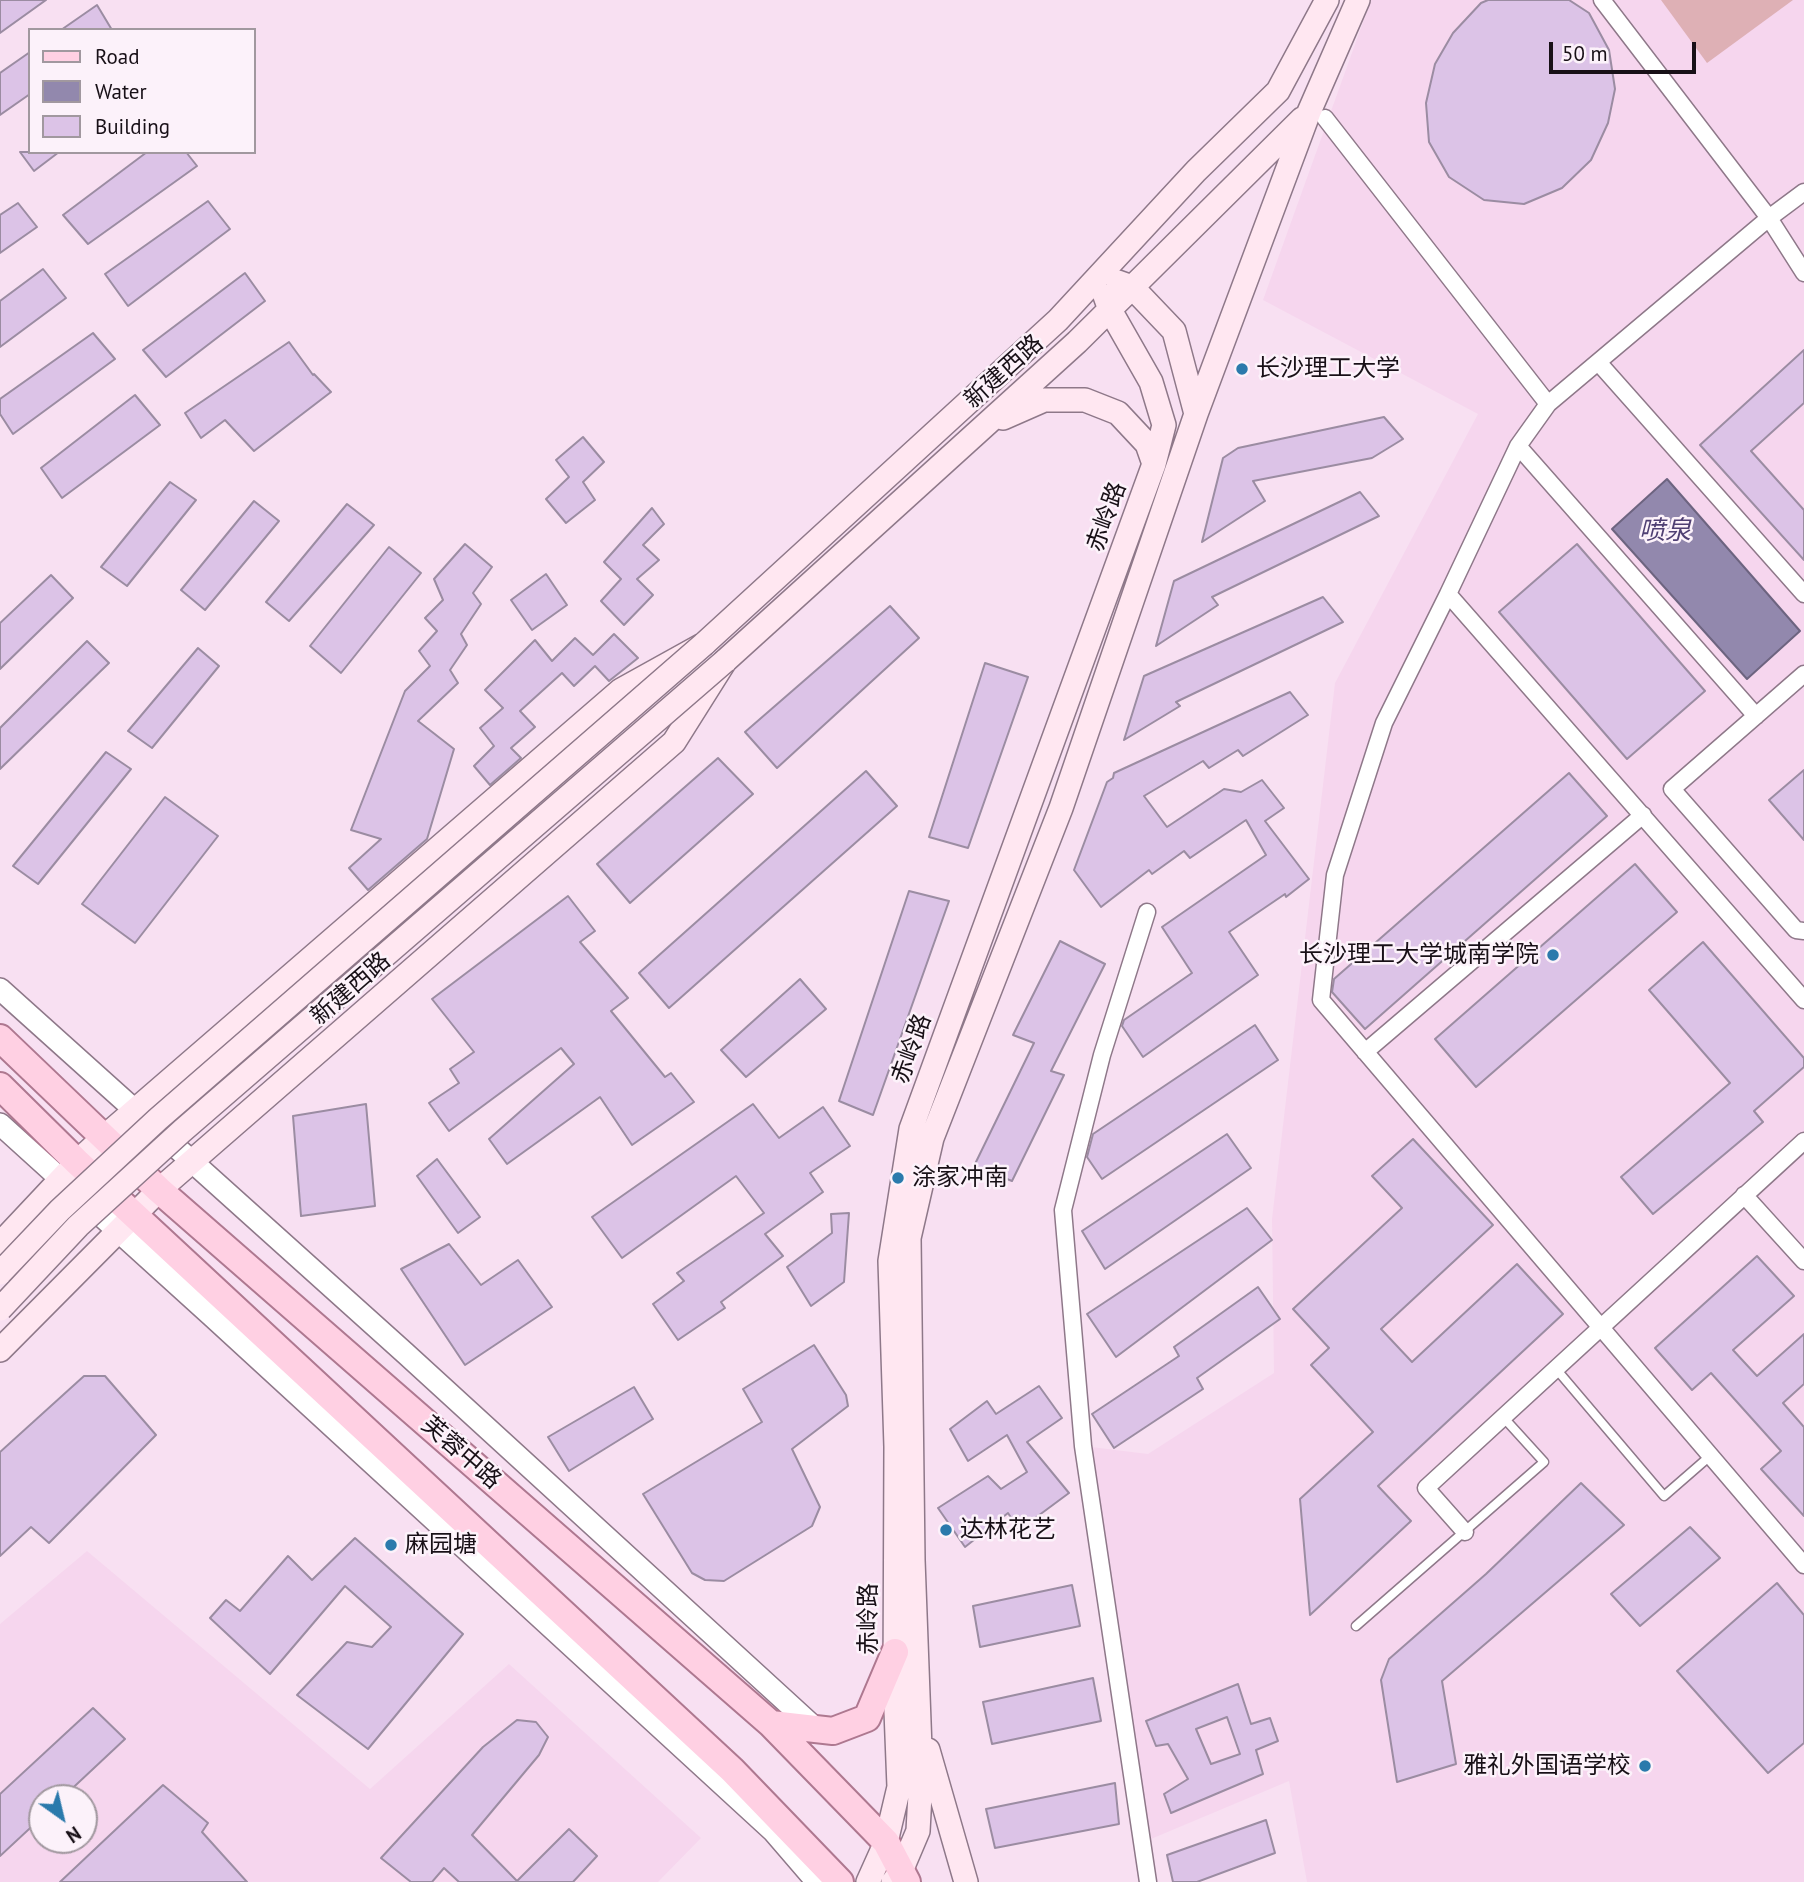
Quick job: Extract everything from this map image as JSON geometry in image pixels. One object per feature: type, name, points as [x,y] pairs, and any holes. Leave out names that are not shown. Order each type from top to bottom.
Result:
[{"type":"main road","points":[[1093,282],[1196,171],[1278,91],[1327,0]]},
{"type":"main road","name":"赤岭路","points":[[900,1878],[918,1831],[921,1776],[913,1560],[909,1238],[932,1138],[1061,808],[1196,414],[1317,115],[1357,0]]},
{"type":"main road","name":"新建西路","points":[[0,1309],[78,1226],[182,1131],[725,661],[1110,310],[1317,115]]},
{"type":"main road","points":[[1093,282],[1132,287],[1174,331],[1196,414]]},
{"type":"main road","name":"赤岭路","points":[[868,1882],[887,1842],[899,1787],[895,1652],[896,1447],[890,1261],[911,1129],[1154,464],[1164,425],[1151,382],[1093,282]]},
{"type":"main road","name":"新建西路","points":[[0,1273],[60,1210],[158,1119],[704,644],[1058,320],[1093,282]]},
{"type":"main road","points":[[984,426],[1044,400],[1085,400],[1118,413],[1147,444],[1154,464]]},
{"type":"main road","name":"新建西路","points":[[0,1244],[103,1138],[621,690],[704,644]]},
{"type":"main road","name":"新建西路","points":[[0,1350],[159,1190],[674,742],[725,661]]},
{"type":"main road","name":"芙蓉中路","points":[[0,1038],[159,1190],[771,1724],[887,1842],[900,1878]]},
{"type":"main road","name":"芙蓉中路","points":[[0,1086],[69,1170],[732,1770],[840,1882]]},
{"type":"main road","points":[[771,1724],[833,1731],[867,1718],[895,1652]]},
{"type":"main road","name":"赤岭路","points":[[919,1720],[966,1882]]},
{"type":"street","points":[[1602,0],[1769,218],[1804,273]]},
{"type":"street","points":[[1317,115],[1548,404]]},
{"type":"street","points":[[1804,192],[1769,218],[1548,404],[1518,446],[1384,723],[1335,875],[1321,1000],[1804,1565]]},
{"type":"street","points":[[1598,362],[1804,594]]},
{"type":"street","points":[[1518,446],[1756,716]]},
{"type":"street","points":[[1448,594],[1804,1000]]},
{"type":"street","points":[[1804,674],[1672,789],[1796,930],[1804,931]]},
{"type":"street","points":[[1365,1052],[1643,815]]},
{"type":"street","points":[[1147,912],[1102,1055],[1063,1210],[1083,1446],[1148,1882]]},
{"type":"street","points":[[0,989],[405,1353],[816,1729]]},
{"type":"street","points":[[0,1124],[69,1170]]},
{"type":"street","points":[[1465,1532],[1426,1488],[1558,1370],[1804,1141]]},
{"type":"street","points":[[1744,1195],[1804,1261]]},
{"type":"street","points":[[125,1222],[773,1832],[817,1882]]},
{"type":"lane","points":[[1558,1370],[1664,1496],[1710,1456]]},
{"type":"lane","points":[[1356,1626],[1544,1462],[1504,1418]]},
{"type":"shaded area","name":"长沙理工大学城南学院","points":[[1371,0],[1804,0],[1804,1882],[1307,1882],[1289,1781],[1139,1844],[1083,1446],[1148,1454],[1274,1373],[1272,1219],[1335,683],[1478,414],[1263,300]]},
{"type":"shaded area","points":[[1661,0],[1793,0],[1707,63]]},
{"type":"shaded area","points":[[87,1551],[370,1789],[509,1664],[701,1838],[658,1882],[0,1882],[0,1624]]},
{"type":"water","name":"喷泉","points":[[1667,479],[1800,631],[1747,679],[1612,529]]},
{"type":"building","points":[[0,0],[46,0],[0,33]]},
{"type":"building","points":[[1488,0],[1569,0],[1589,13],[1609,50],[1615,89],[1608,123],[1591,160],[1562,188],[1524,204],[1484,200],[1449,177],[1429,142],[1426,103],[1435,64],[1453,33],[1481,3]]},
{"type":"building","points":[[97,5],[111,28],[64,28]]},
{"type":"building","points":[[28,53],[28,95],[0,115],[0,73]]},
{"type":"building","points":[[20,152],[56,154],[34,171]]},
{"type":"building","points":[[144,154],[188,154],[197,166],[88,244],[63,215]]},
{"type":"building","points":[[208,201],[230,229],[128,306],[105,274]]},
{"type":"building","points":[[18,203],[37,227],[0,253],[0,215]]},
{"type":"building","points":[[43,269],[66,298],[0,347],[0,301]]},
{"type":"building","points":[[245,273],[265,301],[166,377],[143,350]]},
{"type":"building","points":[[93,333],[115,359],[13,434],[0,414],[0,399]]},
{"type":"building","points":[[289,342],[313,375],[331,392],[254,451],[225,420],[201,438],[185,413]]},
{"type":"building","points":[[1804,350],[1804,403],[1751,451],[1804,510],[1804,560],[1700,445]]},
{"type":"building","points":[[135,395],[160,425],[62,498],[41,468]]},
{"type":"building","points":[[1384,417],[1403,439],[1372,458],[1253,481],[1265,501],[1202,542],[1223,458],[1238,448]]},
{"type":"building","points":[[583,437],[604,462],[583,482],[595,500],[566,523],[546,499],[569,477],[556,460]]},
{"type":"building","points":[[170,482],[196,500],[127,586],[101,567]]},
{"type":"building","points":[[1360,492],[1379,516],[1212,597],[1218,605],[1156,646],[1174,581]]},
{"type":"building","points":[[254,501],[279,521],[205,610],[181,590]]},
{"type":"building","points":[[347,504],[374,525],[289,621],[266,602]]},
{"type":"building","points":[[652,508],[664,524],[643,545],[659,560],[637,579],[653,595],[624,625],[601,601],[621,579],[604,562]]},
{"type":"building","points":[[465,544],[492,567],[473,593],[481,604],[461,634],[467,645],[450,670],[458,683],[418,721],[454,749],[427,839],[368,890],[349,868],[381,839],[351,830],[405,691],[430,666],[419,651],[437,631],[425,618],[443,600],[434,579]]},
{"type":"building","points":[[1577,544],[1705,691],[1627,759],[1499,612]]},
{"type":"building","points":[[389,547],[421,573],[341,673],[310,646]]},
{"type":"building","points":[[546,574],[567,605],[532,630],[511,600]]},
{"type":"building","points":[[51,575],[73,598],[0,669],[0,623]]},
{"type":"building","points":[[1323,597],[1343,622],[1176,702],[1180,706],[1124,740],[1144,676]]},
{"type":"building","points":[[890,606],[919,638],[777,768],[745,732]]},
{"type":"building","points":[[614,634],[638,658],[609,681],[595,666],[574,686],[562,673],[520,711],[535,727],[511,748],[521,758],[490,785],[474,766],[494,746],[480,728],[503,708],[485,690],[535,640],[552,661],[575,638],[593,655]]},
{"type":"building","points":[[87,641],[109,663],[0,769],[0,728]]},
{"type":"building","points":[[198,648],[219,666],[152,748],[128,731]]},
{"type":"building","points":[[985,663],[1028,677],[968,848],[929,837]]},
{"type":"building","points":[[1290,692],[1308,715],[1243,756],[1238,750],[1209,768],[1203,761],[1144,796],[1167,827],[1224,789],[1241,792],[1262,780],[1284,808],[1265,821],[1309,879],[1286,897],[1285,894],[1229,932],[1258,975],[1143,1057],[1122,1026],[1124,1020],[1192,973],[1162,927],[1266,855],[1246,820],[1190,858],[1184,851],[1152,874],[1149,870],[1101,907],[1074,870],[1107,782],[1113,778],[1114,773]]},
{"type":"building","points":[[106,752],[131,769],[38,884],[13,866]]},
{"type":"building","points":[[718,758],[753,794],[630,903],[597,864]]},
{"type":"building","points":[[1804,770],[1804,840],[1769,800]]},
{"type":"building","points":[[866,771],[897,806],[669,1008],[639,973]]},
{"type":"building","points":[[1569,773],[1607,816],[1365,1029],[1332,992],[1334,979]]},
{"type":"building","points":[[165,797],[218,836],[135,943],[82,904]]},
{"type":"building","points":[[1635,864],[1677,912],[1476,1087],[1435,1039]]},
{"type":"building","points":[[909,891],[949,901],[873,1115],[839,1101]]},
{"type":"building","points":[[568,896],[595,931],[580,942],[628,998],[611,1011],[665,1077],[671,1073],[694,1102],[632,1145],[600,1097],[507,1164],[489,1139],[574,1064],[561,1048],[449,1131],[429,1103],[459,1083],[450,1069],[474,1052],[432,999]]},
{"type":"building","points":[[1060,941],[1105,964],[1051,1071],[1064,1075],[1012,1181],[974,1166],[1034,1043],[1013,1035]]},
{"type":"building","points":[[1703,942],[1804,1058],[1804,1067],[1754,1111],[1763,1122],[1653,1214],[1621,1177],[1730,1083],[1649,990]]},
{"type":"building","points":[[800,979],[826,1009],[746,1077],[721,1050]]},
{"type":"building","points":[[1255,1025],[1278,1060],[1102,1179],[1087,1157],[1093,1134]]},
{"type":"building","points":[[366,1104],[375,1206],[301,1216],[293,1116]]},
{"type":"building","points":[[753,1104],[779,1138],[823,1107],[850,1146],[810,1173],[823,1192],[765,1234],[783,1256],[721,1302],[725,1308],[678,1340],[653,1304],[684,1281],[677,1273],[764,1213],[736,1176],[622,1258],[592,1217]]},
{"type":"building","points":[[1227,1134],[1251,1168],[1105,1269],[1082,1231]]},
{"type":"building","points":[[1413,1139],[1493,1225],[1381,1329],[1412,1362],[1517,1264],[1563,1314],[1378,1486],[1411,1521],[1310,1615],[1300,1499],[1373,1432],[1311,1365],[1329,1348],[1293,1309],[1402,1208],[1372,1176]]},
{"type":"building","points":[[437,1159],[480,1217],[458,1233],[417,1176]]},
{"type":"building","points":[[1247,1208],[1272,1240],[1116,1357],[1087,1314]]},
{"type":"building","points":[[849,1213],[844,1282],[811,1306],[787,1267],[832,1233],[831,1214]]},
{"type":"building","points":[[449,1244],[481,1285],[518,1260],[552,1307],[465,1365],[401,1269]]},
{"type":"building","points":[[1757,1256],[1794,1296],[1733,1350],[1757,1376],[1804,1334],[1804,1384],[1783,1403],[1804,1427],[1804,1516],[1761,1469],[1781,1451],[1711,1373],[1692,1390],[1655,1348]]},
{"type":"building","points":[[1258,1287],[1280,1319],[1197,1378],[1203,1389],[1114,1448],[1092,1414],[1179,1356],[1174,1347]]},
{"type":"building","points":[[814,1345],[846,1395],[848,1406],[792,1449],[820,1507],[812,1526],[724,1581],[705,1580],[692,1573],[643,1494],[762,1422],[743,1389]]},
{"type":"building","points":[[84,1376],[105,1376],[156,1435],[49,1543],[31,1527],[0,1556],[0,1452]]},
{"type":"building","points":[[1039,1386],[1062,1418],[1027,1442],[1069,1493],[1019,1530],[1008,1513],[965,1547],[938,1508],[988,1476],[1001,1489],[1027,1472],[1007,1435],[968,1461],[950,1429],[987,1401],[996,1414]]},
{"type":"building","points":[[634,1387],[653,1419],[569,1471],[548,1437]]},
{"type":"building","points":[[1581,1483],[1624,1525],[1442,1681],[1456,1764],[1397,1782],[1381,1680],[1389,1659],[1486,1574]]},
{"type":"building","points":[[1690,1527],[1720,1558],[1640,1626],[1611,1594]]},
{"type":"building","points":[[355,1538],[463,1634],[368,1749],[297,1695],[347,1642],[372,1647],[391,1627],[345,1586],[270,1674],[210,1618],[226,1600],[240,1611],[288,1556],[312,1580]]},
{"type":"building","points":[[1777,1583],[1804,1615],[1804,1743],[1768,1773],[1677,1671]]},
{"type":"building","points":[[1072,1585],[1080,1626],[980,1647],[973,1606]]},
{"type":"building","points":[[1093,1678],[1101,1721],[992,1744],[983,1702]]},
{"type":"building","points":[[1238,1684],[1251,1724],[1270,1718],[1278,1741],[1256,1750],[1263,1774],[1171,1813],[1164,1794],[1188,1779],[1168,1744],[1156,1746],[1146,1721]],"holes":[[[1227,1717],[1240,1754],[1211,1764],[1196,1729]]]},
{"type":"building","points":[[93,1708],[125,1739],[77,1784],[28,1784],[28,1830],[0,1856],[0,1794]]},
{"type":"building","points":[[517,1720],[536,1722],[548,1737],[539,1755],[472,1835],[517,1881],[569,1829],[597,1856],[573,1882],[459,1882],[444,1868],[432,1882],[411,1882],[381,1858],[483,1747]]},
{"type":"building","points":[[1115,1783],[1119,1824],[995,1848],[986,1809]]},
{"type":"building","points":[[163,1785],[208,1823],[202,1832],[247,1882],[60,1882],[90,1854],[98,1854],[98,1846]]},
{"type":"building","points":[[1266,1820],[1275,1853],[1197,1882],[1173,1882],[1167,1855]]},
{"type":"place","name":"长沙理工大学","points":[[1242,369]]},
{"type":"place","name":"长沙理工大学城南学院","points":[[1553,955]]},
{"type":"place","name":"涂家冲南","points":[[898,1178]]},
{"type":"place","name":"达林花艺","points":[[946,1530]]},
{"type":"place","name":"麻园塘","points":[[391,1545]]},
{"type":"place","name":"雅礼外国语学校","points":[[1645,1766]]}]
